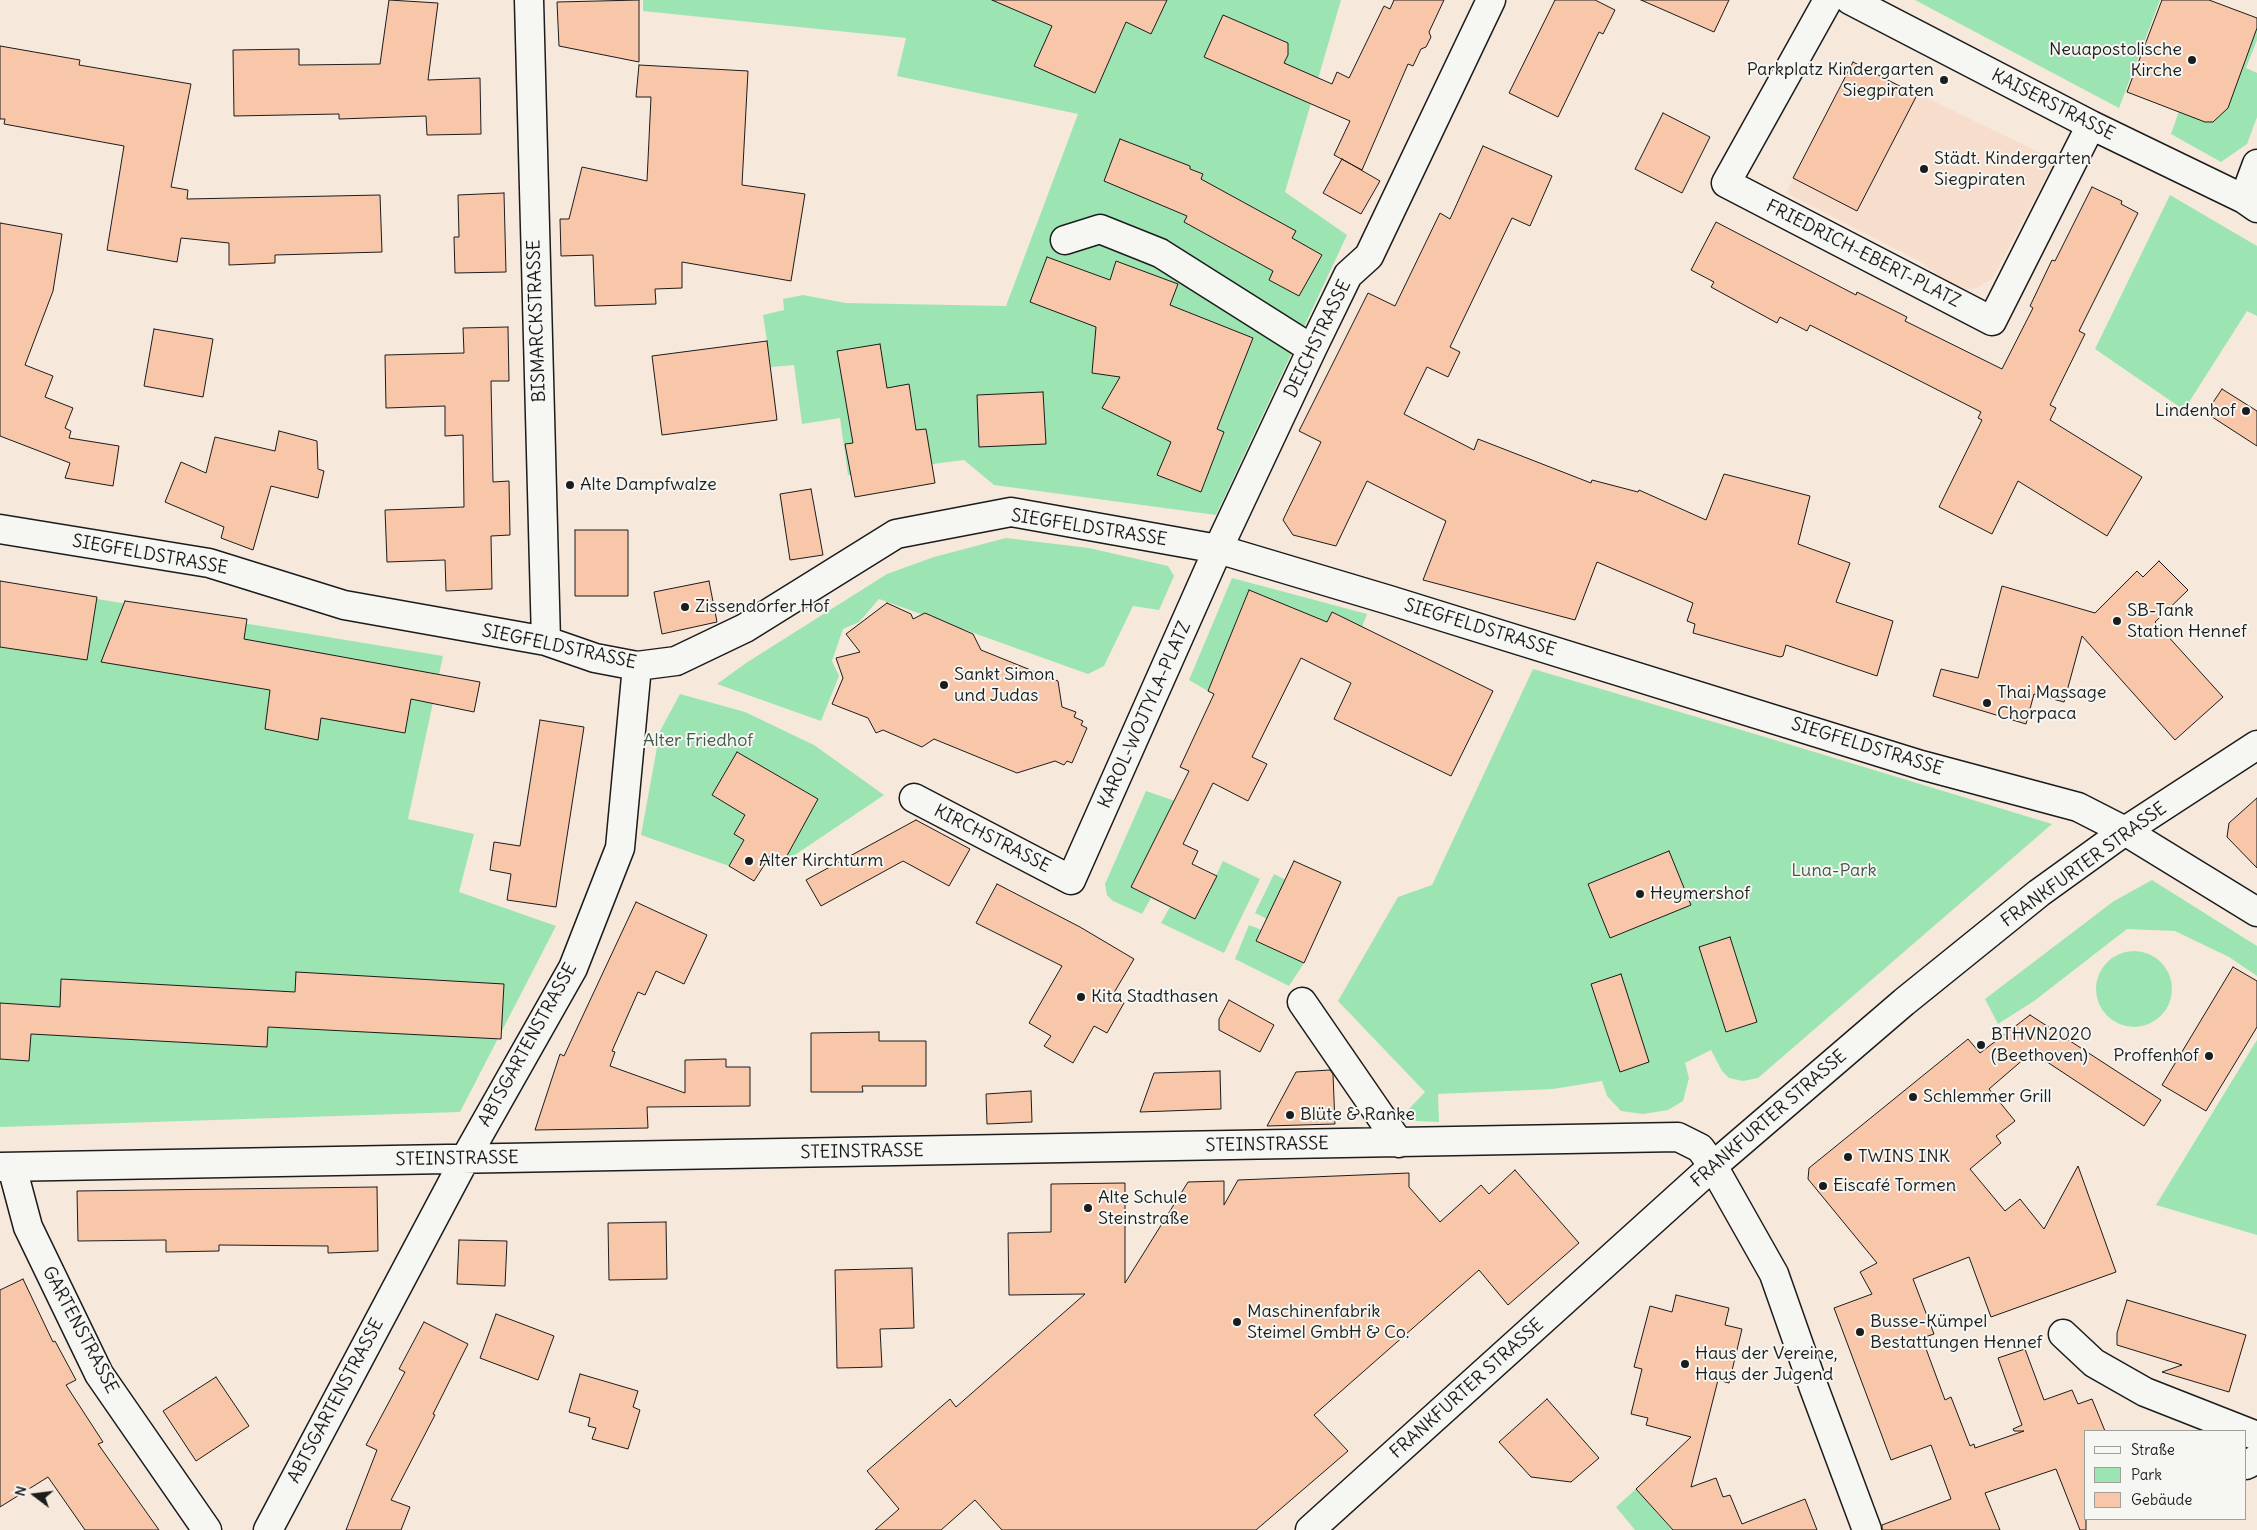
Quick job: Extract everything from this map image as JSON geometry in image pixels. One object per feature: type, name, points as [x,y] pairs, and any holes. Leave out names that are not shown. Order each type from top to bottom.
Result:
[{"type":"street","name":"BISMARCKSTRASSE","points":[[529,0],[546,641]]},
{"type":"street","name":"DEICHSTRASSE","points":[[1218,549],[1348,275],[1369,256],[1491,0]]},
{"type":"street","name":"FRIEDRICH-EBERT-PLATZ","points":[[1828,0],[1726,183],[1992,321],[2090,125]]},
{"type":"street","name":"KAISERSTRASSE","points":[[1850,0],[2090,125],[2250,203]]},
{"type":"street","points":[[2250,203],[2257,164]]},
{"type":"street","points":[[1065,240],[1100,229],[1160,253],[1312,349]]},
{"type":"street","name":"SIEGFELDSTRASSE","points":[[0,529],[209,562],[344,605],[546,641],[595,658],[637,666],[676,661],[744,628],[896,534],[1011,512],[1218,549],[1921,765],[2078,807],[2125,831],[2257,912]]},
{"type":"street","name":"KAROL-WOJTYLA-PLATZ","points":[[1071,880],[1218,549]]},
{"type":"street","name":"ABTSGARTENSTRASSE","points":[[268,1530],[464,1159],[573,968],[620,848],[637,666]]},
{"type":"street","name":"FRANKFURTER STRASSE","points":[[1310,1530],[1713,1166],[1904,1002],[2039,893],[2125,831],[2257,745]]},
{"type":"street","name":"KIRCHSTRASSE","points":[[914,798],[1071,880]]},
{"type":"street","points":[[1302,1002],[1399,1143]]},
{"type":"street","name":"STEINSTRASSE","points":[[6,1167],[1678,1138],[1700,1148],[1713,1166],[1774,1274],[1814,1388],[1868,1530]]},
{"type":"street","name":"GARTENSTRASSE","points":[[6,1167],[28,1227],[99,1374],[208,1530]]},
{"type":"street","points":[[2063,1334],[2094,1363],[2145,1392],[2242,1430]]},
{"type":"shaded area","name":"Städt. Kindergarten Siegpiraten","points":[[1853,62],[2055,160],[1993,278],[1977,288],[1958,291],[1919,261],[1786,193]]},
{"type":"green space","points":[[643,0],[1341,0],[1285,192],[1347,235],[1216,515],[994,485],[964,460],[848,475],[840,418],[802,424],[794,365],[771,367],[763,315],[784,310],[783,299],[803,295],[846,303],[1006,306],[1078,114],[897,76],[906,38],[643,11]]},
{"type":"green space","points":[[1915,0],[2160,0],[2119,108]]},
{"type":"green space","points":[[2257,28],[2257,40],[2246,68],[2257,73],[2257,117],[2247,144],[2221,162],[2171,134],[2179,111]]},
{"type":"green space","points":[[2170,195],[2257,246],[2257,316],[2247,311],[2184,410],[2095,349]]},
{"type":"green space","points":[[1006,538],[1089,548],[1168,566],[1174,576],[1159,610],[1133,606],[1104,666],[1088,674],[879,599],[859,622],[843,629],[832,661],[839,676],[821,721],[717,684],[746,663],[887,574],[934,557]]},
{"type":"green space","points":[[1232,578],[1367,614],[1362,627],[1332,612],[1327,622],[1249,590],[1208,691],[1189,680]]},
{"type":"green space","points":[[0,583],[443,656],[408,819],[474,834],[459,892],[556,926],[460,1112],[0,1127]]},
{"type":"green space","name":"Luna-Park","points":[[1533,669],[2052,824],[1758,1078],[1743,1081],[1729,1078],[1722,1071],[1711,1050],[1685,1063],[1689,1078],[1683,1101],[1668,1110],[1643,1114],[1621,1111],[1607,1096],[1602,1081],[1553,1089],[1438,1094],[1439,1122],[1416,1121],[1407,1111],[1425,1092],[1338,1001],[1398,897],[1432,885]]},
{"type":"green space","name":"Alter Friedhof","points":[[680,694],[745,712],[814,745],[884,795],[783,863],[818,799],[737,752],[712,795],[745,815],[734,834],[744,840],[729,866],[641,835],[660,731]]},
{"type":"green space","points":[[1146,791],[1175,801],[1132,887],[1195,919],[1223,861],[1260,879],[1224,953],[1161,923],[1170,907],[1151,898],[1142,914],[1113,901],[1107,895],[1105,884]]},
{"type":"green space","points":[[1274,874],[1304,889],[1267,919],[1255,913]]},
{"type":"green space","points":[[2152,880],[2257,946],[2257,976],[2229,957],[2175,931],[2127,929],[2034,1001],[1998,1024],[1985,999],[2114,901]]},
{"type":"green space","points":[[1249,925],[1262,930],[1257,942],[1304,963],[1289,986],[1235,959]]},
{"type":"green space","points":[[2134,951],[2148,954],[2161,962],[2169,975],[2172,989],[2169,1003],[2161,1016],[2148,1024],[2134,1027],[2120,1024],[2107,1016],[2099,1003],[2096,989],[2099,975],[2107,962],[2120,954]]},
{"type":"green space","points":[[2257,1040],[2257,1235],[2156,1205]]},
{"type":"green space","points":[[1636,1489],[1672,1530],[1635,1530],[1616,1507]]},
{"type":"building","points":[[389,0],[438,3],[428,80],[480,78],[481,134],[427,135],[426,116],[339,119],[339,114],[234,116],[233,50],[299,49],[299,65],[380,64]]},
{"type":"building","points":[[639,0],[639,62],[559,46],[557,2]]},
{"type":"building","points":[[992,0],[1167,0],[1151,34],[1126,22],[1095,93],[1034,66],[1052,26]]},
{"type":"building","points":[[1394,0],[1444,0],[1429,32],[1431,37],[1426,47],[1421,49],[1413,66],[1408,64],[1362,170],[1334,155],[1350,121],[1204,57],[1223,15],[1288,43],[1288,55],[1284,63],[1332,84],[1337,72],[1349,78],[1384,6],[1390,9]]},
{"type":"building","points":[[1555,0],[1595,0],[1615,10],[1603,34],[1599,32],[1558,117],[1509,93]]},
{"type":"building","points":[[1641,0],[1729,0],[1714,32]]},
{"type":"building","name":"Neuapostolische Kirche","points":[[2162,0],[2209,0],[2257,18],[2257,28],[2228,108],[2213,122],[2205,122],[2127,92]]},
{"type":"building","points":[[0,46],[80,60],[79,65],[191,84],[171,187],[188,190],[187,199],[380,195],[382,252],[275,255],[275,263],[229,265],[229,243],[181,238],[177,262],[107,250],[124,146],[4,124],[5,119],[0,119]]},
{"type":"building","points":[[1853,62],[1917,95],[1857,211],[1793,178]]},
{"type":"building","points":[[639,65],[748,71],[742,185],[805,194],[791,281],[682,262],[682,288],[655,289],[656,304],[595,306],[593,255],[561,256],[560,219],[569,219],[582,167],[647,181],[651,97],[636,97]]},
{"type":"building","points":[[1663,113],[1710,137],[1682,193],[1635,169]]},
{"type":"building","points":[[1120,139],[1190,166],[1190,169],[1203,174],[1201,179],[1296,231],[1292,238],[1322,255],[1299,296],[1269,280],[1273,271],[1184,222],[1187,216],[1104,181]]},
{"type":"building","points":[[1483,146],[1552,176],[1530,226],[1512,218],[1450,347],[1460,352],[1448,377],[1427,367],[1404,414],[1474,450],[1478,439],[1591,483],[1592,480],[1638,492],[1639,490],[1706,520],[1724,474],[1810,496],[1798,544],[1850,563],[1836,602],[1893,621],[1877,676],[1786,645],[1783,656],[1780,657],[1693,633],[1695,624],[1687,621],[1693,603],[1597,562],[1575,620],[1423,580],[1446,521],[1367,481],[1336,546],[1293,535],[1283,520],[1321,442],[1299,431],[1368,293],[1395,306],[1440,213],[1450,219]]},
{"type":"building","points":[[1342,159],[1380,181],[1361,214],[1323,193]]},
{"type":"building","points":[[2092,187],[2122,201],[2121,204],[2138,213],[2079,331],[2085,334],[2050,405],[2056,408],[2050,420],[2142,477],[2107,536],[2018,481],[1992,534],[1939,507],[1982,420],[1978,418],[1981,412],[1810,325],[1807,331],[1780,317],[1777,323],[1711,287],[1714,282],[1691,270],[1716,222],[1856,295],[1857,292],[1907,317],[1905,321],[2002,369],[2033,308],[2030,306],[2052,260],[2055,261]]},
{"type":"building","points":[[504,193],[506,272],[455,273],[454,237],[459,237],[458,195]]},
{"type":"building","points":[[0,223],[62,234],[53,291],[25,365],[53,376],[45,397],[73,408],[65,428],[71,431],[69,438],[119,446],[113,486],[65,478],[70,463],[0,436]]},
{"type":"building","points":[[1047,257],[1110,280],[1116,261],[1178,284],[1170,305],[1253,338],[1217,429],[1224,432],[1201,492],[1157,475],[1171,442],[1102,408],[1120,377],[1092,373],[1096,327],[1030,302]]},
{"type":"building","points":[[508,327],[509,381],[491,381],[493,482],[509,481],[510,535],[491,536],[492,589],[446,591],[445,560],[387,562],[385,510],[464,507],[463,435],[445,436],[445,406],[386,408],[385,355],[464,353],[463,328]]},
{"type":"building","points":[[154,329],[213,339],[203,397],[144,386]]},
{"type":"building","points":[[767,341],[777,420],[662,435],[652,356]]},
{"type":"building","points":[[880,344],[887,388],[909,384],[916,430],[926,429],[935,483],[855,497],[845,444],[853,443],[837,351]]},
{"type":"building","points":[[2222,389],[2257,411],[2257,446],[2206,413]]},
{"type":"building","points":[[1043,392],[1046,444],[979,447],[977,395]]},
{"type":"building","points":[[279,431],[317,441],[318,469],[324,471],[318,498],[271,486],[253,550],[221,538],[224,527],[165,502],[181,462],[206,473],[215,437],[275,451]]},
{"type":"building","points":[[811,489],[823,555],[790,560],[780,494]]},
{"type":"building","points":[[575,530],[628,530],[628,596],[575,596]]},
{"type":"building","points":[[2159,561],[2188,590],[2155,622],[2223,697],[2175,740],[2082,636],[2064,702],[2034,694],[2026,724],[1933,696],[1941,669],[1978,678],[2002,586],[2095,613],[2137,571],[2143,577]]},
{"type":"building","points":[[0,581],[97,597],[87,660],[0,647]]},
{"type":"building","name":"Zissendorfer Hof","points":[[709,581],[717,622],[662,634],[654,592]]},
{"type":"building","points":[[1249,590],[1327,622],[1332,612],[1493,691],[1451,776],[1334,719],[1351,683],[1301,658],[1252,757],[1267,764],[1248,801],[1213,783],[1183,844],[1198,851],[1192,864],[1217,876],[1195,919],[1131,887],[1189,771],[1180,767],[1214,694],[1208,691]]},
{"type":"building","points":[[125,601],[247,619],[244,639],[480,682],[474,712],[411,699],[405,733],[321,718],[318,740],[265,729],[270,690],[101,662]]},
{"type":"building","name":"Sankt Simon und Judas","points":[[887,603],[911,614],[913,619],[925,613],[973,634],[981,650],[1058,681],[1062,707],[1076,712],[1074,717],[1083,721],[1081,725],[1087,728],[1072,763],[1067,761],[1064,765],[1055,761],[1017,773],[934,739],[922,747],[883,730],[876,733],[868,718],[832,704],[843,678],[836,658],[860,652],[846,634]]},
{"type":"building","points":[[540,720],[584,727],[556,907],[507,900],[511,874],[490,870],[494,842],[520,846]]},
{"type":"building","points":[[737,752],[818,799],[783,863],[770,856],[754,881],[729,866],[744,840],[734,834],[745,815],[712,795]]},
{"type":"building","points":[[2257,798],[2257,868],[2227,837],[2229,823]]},
{"type":"building","points":[[916,820],[970,849],[949,886],[903,861],[821,906],[806,880]]},
{"type":"building","name":"Heymershof","points":[[1669,851],[1691,905],[1610,938],[1588,884]]},
{"type":"building","points":[[1294,861],[1341,882],[1304,963],[1256,941]]},
{"type":"building","points":[[997,884],[1080,927],[1134,959],[1112,996],[1124,1003],[1107,1033],[1094,1026],[1073,1063],[1044,1046],[1051,1036],[1029,1023],[1062,966],[976,923]]},
{"type":"building","points":[[636,902],[707,935],[684,984],[656,971],[645,995],[638,992],[612,1051],[615,1052],[610,1066],[685,1093],[685,1060],[726,1059],[726,1067],[750,1067],[750,1106],[647,1107],[648,1128],[535,1130],[560,1054],[564,1056]]},
{"type":"building","points":[[1730,937],[1757,1022],[1726,1032],[1699,947]]},
{"type":"building","name":"Proffenhof","points":[[2233,967],[2257,981],[2257,1027],[2206,1111],[2162,1085]]},
{"type":"building","points":[[296,972],[504,984],[501,1039],[268,1027],[267,1047],[31,1034],[29,1061],[0,1059],[0,1003],[60,1007],[61,979],[295,992]]},
{"type":"building","points":[[1621,974],[1649,1062],[1620,1072],[1591,984]]},
{"type":"building","points":[[1229,1000],[1274,1025],[1260,1052],[1219,1030],[1219,1019]]},
{"type":"building","points":[[2030,1015],[2161,1100],[2144,1126],[2032,1052],[1989,1089],[2015,1121],[1996,1136],[2001,1143],[1970,1169],[2005,1211],[2020,1199],[2044,1229],[2078,1166],[2116,1272],[1991,1317],[1969,1257],[1913,1279],[1934,1334],[1922,1338],[1945,1400],[1951,1397],[1970,1446],[1974,1444],[1975,1448],[2024,1431],[2014,1431],[2013,1429],[2022,1425],[1998,1358],[2025,1349],[2044,1400],[2072,1390],[2078,1404],[2092,1399],[2105,1430],[2084,1430],[2084,1520],[2086,1520],[2086,1530],[2080,1530],[2056,1469],[1985,1493],[2000,1530],[1882,1530],[1882,1525],[1951,1499],[1931,1445],[1891,1460],[1834,1308],[1872,1294],[1860,1272],[1877,1263],[1808,1179],[1809,1168],[1968,1039],[1980,1053]]},
{"type":"building","points":[[879,1032],[879,1041],[926,1041],[926,1086],[862,1086],[863,1092],[811,1092],[811,1033]]},
{"type":"building","points":[[1330,1070],[1333,1074],[1335,1124],[1267,1126],[1296,1072]]},
{"type":"building","points":[[1220,1071],[1221,1109],[1140,1112],[1154,1073]]},
{"type":"building","points":[[1031,1091],[1032,1122],[987,1124],[986,1094]]},
{"type":"building","name":"Maschinenfabrik Steimel GmbH & Co.","points":[[1515,1170],[1579,1243],[1508,1305],[1479,1270],[1314,1415],[1348,1451],[1256,1530],[1002,1530],[975,1500],[941,1530],[875,1530],[899,1509],[867,1471],[950,1399],[956,1407],[1085,1294],[1009,1295],[1008,1233],[1051,1232],[1051,1184],[1125,1183],[1125,1283],[1188,1182],[1224,1181],[1224,1205],[1238,1180],[1409,1173],[1409,1187],[1440,1222],[1481,1185],[1489,1194]]},
{"type":"building","points":[[377,1187],[378,1251],[328,1253],[328,1246],[219,1245],[219,1251],[166,1252],[166,1240],[78,1241],[77,1191]]},
{"type":"building","points":[[666,1222],[667,1279],[609,1280],[608,1223]]},
{"type":"building","points":[[459,1240],[507,1241],[505,1286],[457,1284]]},
{"type":"building","points":[[912,1268],[914,1328],[880,1329],[882,1367],[837,1368],[835,1270]]},
{"type":"building","points":[[23,1279],[53,1342],[55,1341],[76,1380],[66,1385],[103,1442],[98,1444],[159,1530],[85,1530],[48,1477],[0,1507],[0,1290]]},
{"type":"building","name":"Haus der Vereine, Haus der Jugend","points":[[1676,1295],[1729,1308],[1725,1325],[1742,1329],[1729,1383],[1718,1380],[1691,1487],[1716,1478],[1723,1497],[1730,1495],[1742,1524],[1805,1499],[1817,1530],[1673,1530],[1636,1489],[1691,1437],[1646,1425],[1648,1418],[1631,1414],[1642,1369],[1634,1367],[1650,1306],[1672,1312]]},
{"type":"building","points":[[2127,1300],[2246,1335],[2229,1392],[2162,1372],[2182,1365],[2117,1345],[2117,1333]]},
{"type":"building","points":[[496,1314],[554,1336],[538,1380],[480,1358]]},
{"type":"building","points":[[424,1322],[468,1344],[433,1414],[435,1415],[391,1500],[410,1507],[401,1530],[346,1530],[377,1450],[366,1445],[405,1372],[399,1369]]},
{"type":"building","points":[[580,1374],[638,1391],[633,1407],[640,1410],[628,1449],[592,1439],[596,1428],[588,1426],[590,1418],[569,1412]]},
{"type":"building","points":[[216,1377],[249,1426],[196,1461],[163,1411]]},
{"type":"building","points":[[1547,1399],[1599,1458],[1571,1482],[1531,1477],[1499,1442]]},
{"type":"place","name":"Neuapostolische Kirche","points":[[2192,60]]},
{"type":"place","name":"Parkplatz Kindergarten Siegpiraten","points":[[1944,80]]},
{"type":"place","name":"Städt. Kindergarten Siegpiraten","points":[[1924,169]]},
{"type":"place","name":"Lindenhof","points":[[2246,411]]},
{"type":"place","name":"Alte Dampfwalze","points":[[570,485]]},
{"type":"place","name":"Zissendorfer Hof","points":[[685,607]]},
{"type":"place","name":"SB-Tank Station Hennef","points":[[2117,621]]},
{"type":"place","name":"Sankt Simon und Judas","points":[[944,685]]},
{"type":"place","name":"Thai Massage Chorpaca","points":[[1987,703]]},
{"type":"place","name":"Alter Kirchturm","points":[[749,861]]},
{"type":"place","name":"Heymershof","points":[[1640,894]]},
{"type":"place","name":"Kita Stadthasen","points":[[1081,997]]},
{"type":"place","name":"BTHVN2020 (Beethoven)","points":[[1981,1045]]},
{"type":"place","name":"Proffenhof","points":[[2209,1056]]},
{"type":"place","name":"Schlemmer Grill","points":[[1913,1097]]},
{"type":"place","name":"Blüte & Ranke","points":[[1290,1115]]},
{"type":"place","name":"TWINS INK","points":[[1848,1157]]},
{"type":"place","name":"Eiscafé Tormen","points":[[1823,1186]]},
{"type":"place","name":"Alte Schule Steinstraße","points":[[1088,1208]]},
{"type":"place","name":"Maschinenfabrik Steimel GmbH & Co.","points":[[1237,1322]]},
{"type":"place","name":"Busse-Kümpel Bestattungen Hennef","points":[[1860,1332]]},
{"type":"place","name":"Haus der Vereine, Haus der Jugend","points":[[1685,1364]]}]
